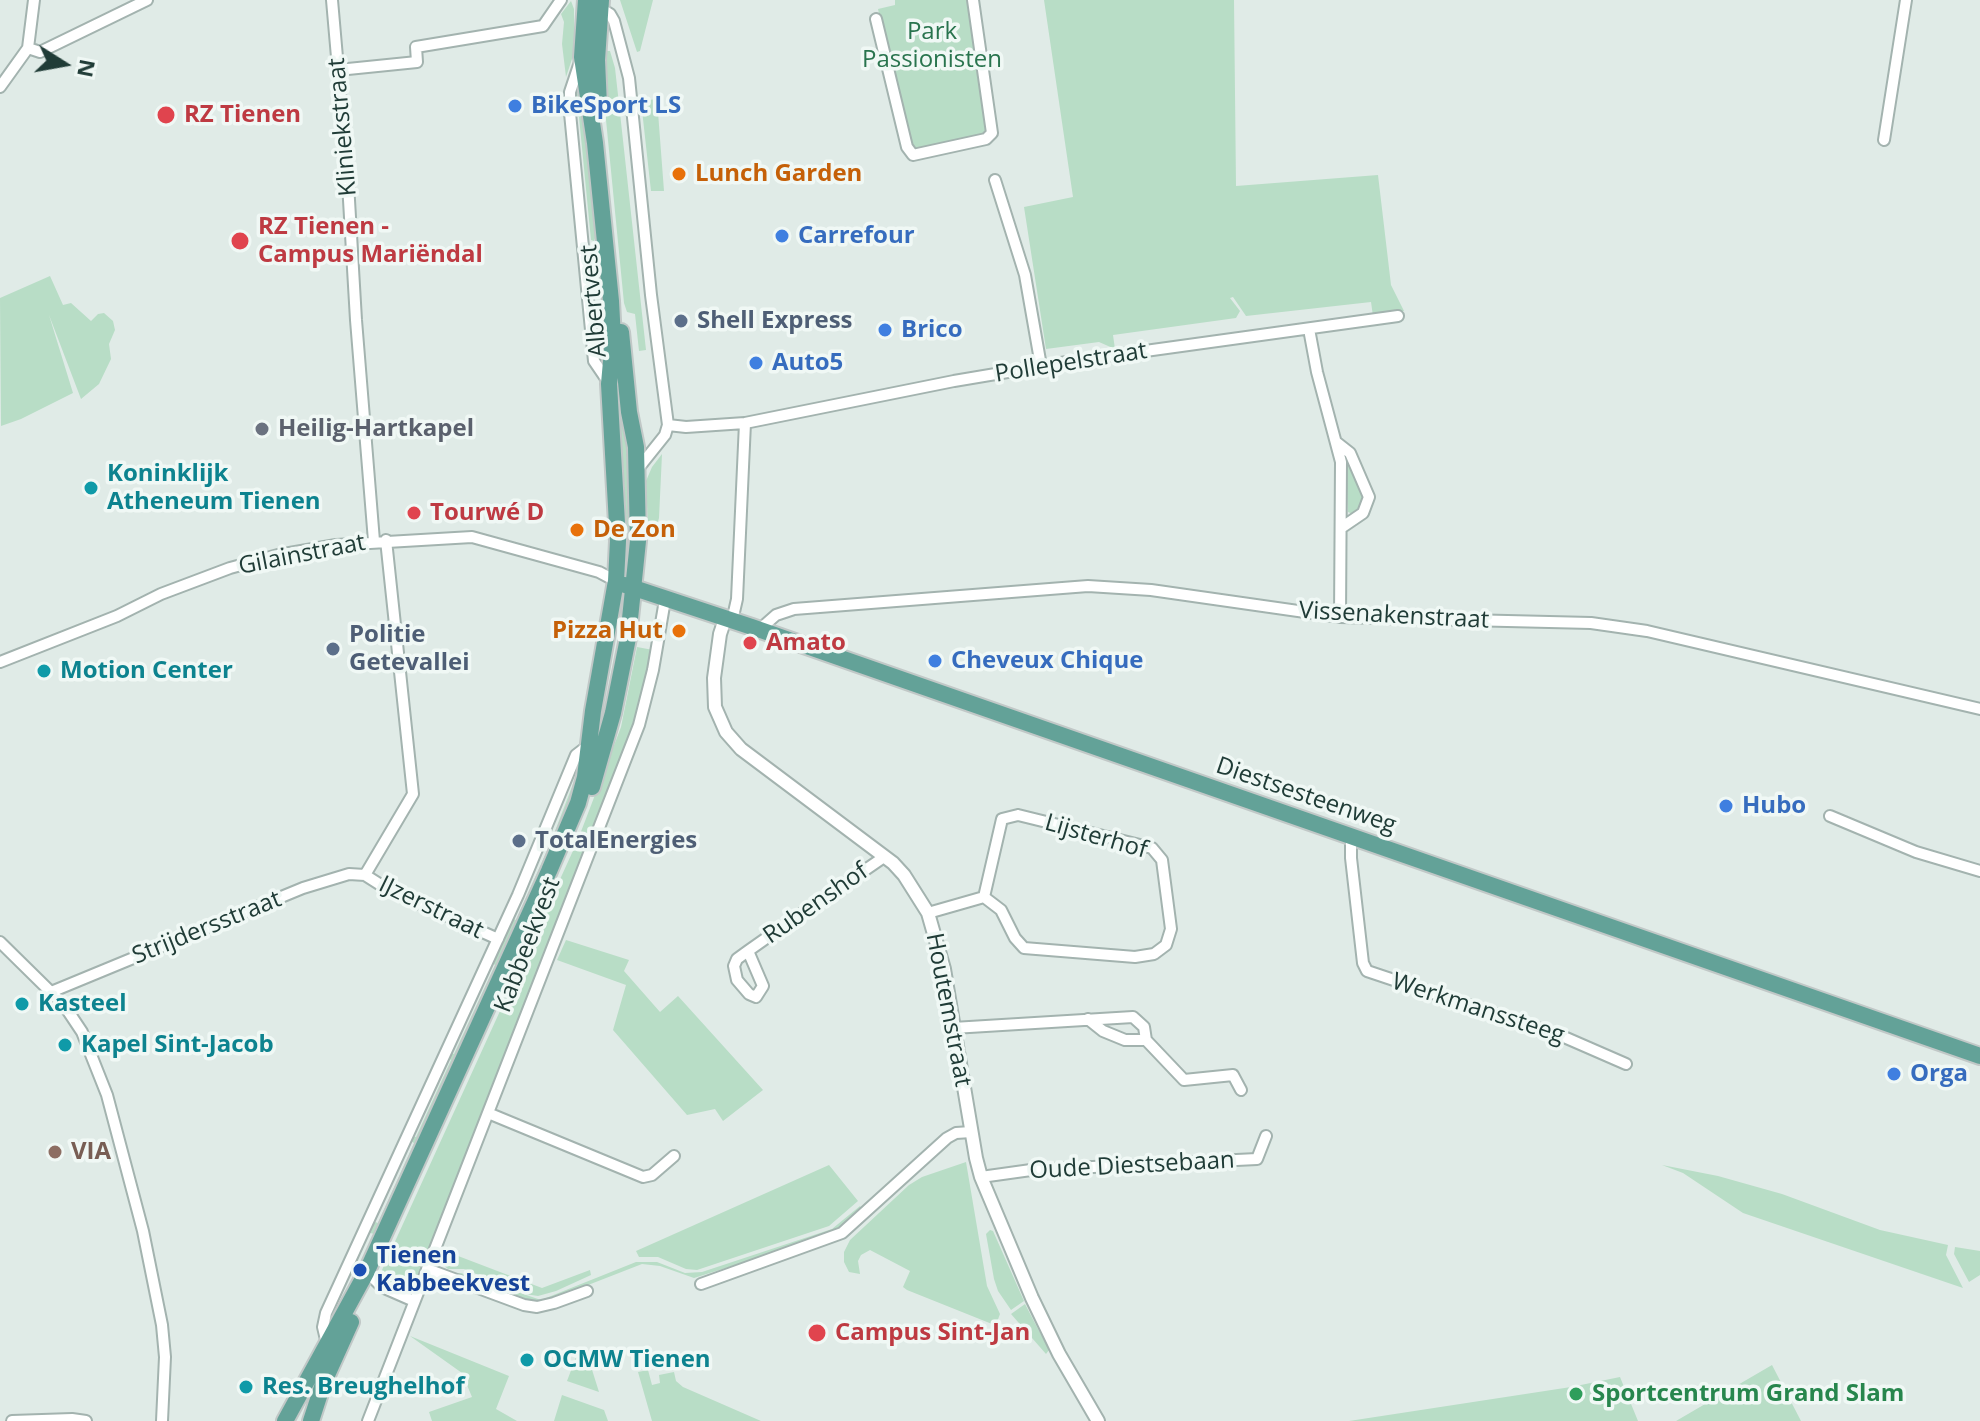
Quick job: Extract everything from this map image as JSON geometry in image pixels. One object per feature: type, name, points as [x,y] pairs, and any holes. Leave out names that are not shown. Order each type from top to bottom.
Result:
[{"type":"main road","name":"Albertvest","points":[[590,2],[582,57],[595,143],[610,292],[613,339],[609,384],[618,534],[616,581]]},
{"type":"main road","name":"Albertvest","points":[[590,2],[629,412],[636,447],[638,541],[634,590]]},
{"type":"main road","name":"Diestsesteenweg","points":[[616,581],[634,590],[759,630],[1980,1056]]},
{"type":"main road","name":"Kabbeekvest","points":[[285,1421],[366,1273],[578,803],[591,743],[593,711],[616,581]]},
{"type":"main road","name":"Kabbeekvest","points":[[311,1421],[323,1384],[371,1276],[581,816],[613,713],[634,590]]},
{"type":"street","points":[[0,87],[28,48],[34,0]]},
{"type":"street","points":[[28,48],[40,52],[147,0]]},
{"type":"street","name":"Kliniekstraat","points":[[332,0],[380,540],[413,794],[365,875]]},
{"type":"street","points":[[338,70],[417,62],[416,47],[543,26],[561,0]]},
{"type":"street","points":[[876,19],[907,147],[913,155],[986,139],[992,133],[973,0]]},
{"type":"street","points":[[1884,140],[1906,0]]},
{"type":"street","points":[[590,2],[610,14],[614,21],[629,78],[666,430],[636,472]]},
{"type":"street","points":[[995,180],[1025,275],[1041,366]]},
{"type":"street","name":"Pollepelstraat","points":[[666,430],[745,423],[1041,366],[1398,316]]},
{"type":"street","points":[[1309,329],[1341,462],[1340,617]]},
{"type":"street","points":[[728,620],[737,599],[745,423]]},
{"type":"street","points":[[1335,441],[1350,453],[1369,497],[1363,513],[1341,528]]},
{"type":"street","name":"Gilainstraat","points":[[0,662],[230,568],[290,552],[380,540],[472,537],[599,572],[616,581]]},
{"type":"street","name":"Vissenakenstraat","points":[[759,630],[776,615],[794,609],[1088,586],[1151,590],[1340,617],[1591,623],[1647,631],[1980,709]]},
{"type":"street","name":"Kabbeekvest","points":[[368,1421],[639,725],[653,670],[665,600]]},
{"type":"street","name":"Houtemstraat","points":[[728,620],[720,634],[714,678],[715,707],[726,732],[741,749],[884,857],[904,875],[928,913],[944,969],[981,1177],[1032,1298],[1059,1354],[1098,1421]]},
{"type":"street","name":"Kabbeekvest","points":[[327,1344],[323,1327],[326,1313],[541,845],[576,755],[591,743]]},
{"type":"street","name":"Lijsterhof","points":[[1018,815],[1152,848],[1162,860],[1171,929],[1166,945],[1154,954],[1135,957],[1024,948],[1015,938],[1001,910],[984,897],[1002,819],[1018,815]]},
{"type":"street","points":[[1830,816],[1916,852],[1980,871]]},
{"type":"street","name":"Werkmanssteeg","points":[[1351,837],[1359,933],[1367,971],[1564,1037],[1626,1064]]},
{"type":"street","name":"Rubenshof","points":[[748,951],[884,857]]},
{"type":"street","name":"Strijdersstraat","points":[[51,992],[303,888],[349,874],[365,875]]},
{"type":"street","name":"IJzerstraat","points":[[365,875],[387,889],[498,939]]},
{"type":"street","points":[[928,913],[984,897]]},
{"type":"street","points":[[0,942],[51,992],[76,1023],[107,1095],[143,1231],[162,1325],[165,1357],[162,1421]]},
{"type":"street","points":[[953,1028],[1133,1017],[1144,1027],[1146,1040],[1184,1080],[1233,1075],[1241,1090]]},
{"type":"street","points":[[1088,1019],[1103,1031],[1125,1040],[1146,1040]]},
{"type":"street","points":[[488,1113],[643,1177],[652,1175],[674,1156]]},
{"type":"street","points":[[701,1284],[842,1233],[947,1138],[956,1133],[971,1132]]},
{"type":"street","name":"Oude Diestsebaan","points":[[981,1177],[1031,1170],[1257,1159],[1266,1136]]},
{"type":"street","points":[[427,1269],[537,1307],[587,1291]]},
{"type":"street","points":[[371,1276],[382,1287],[414,1301]]},
{"type":"street","points":[[12,1421],[86,1421]]},
{"type":"green space","points":[[620,0],[653,0],[640,51],[637,52]]},
{"type":"green space","name":"Park Passionisten","points":[[895,0],[970,0],[988,130],[984,136],[917,151],[908,141],[878,9],[895,5]]},
{"type":"green space","points":[[1044,0],[1234,0],[1236,186],[1378,175],[1391,285],[1404,311],[1373,316],[1371,302],[1246,316],[1233,297],[1230,298],[1240,311],[1236,318],[1113,335],[1115,349],[1099,342],[1046,349],[1024,207],[1073,197]]},
{"type":"green space","points":[[571,1],[574,9],[574,53],[566,77],[561,14]]},
{"type":"green space","points":[[603,51],[610,51],[615,68],[646,350],[639,351],[635,314],[627,312],[624,303],[601,69]]},
{"type":"green space","points":[[580,74],[600,226],[594,241],[591,240],[579,117],[573,116],[573,98]]},
{"type":"green space","points":[[657,99],[664,191],[651,191],[641,101]]},
{"type":"green space","points":[[50,276],[63,305],[71,303],[91,321],[104,313],[113,321],[115,330],[109,344],[111,359],[99,384],[81,399],[49,315],[73,393],[1,426],[0,298]]},
{"type":"green space","points":[[620,417],[625,418],[631,530],[627,530]]},
{"type":"green space","points":[[662,454],[656,529],[648,527],[646,481]]},
{"type":"green space","points":[[1349,463],[1365,495],[1365,504],[1355,515],[1348,512],[1346,465]]},
{"type":"green space","points":[[637,647],[653,650],[633,726],[420,1270],[414,1282],[402,1289],[384,1278],[382,1270],[577,842],[621,727]]},
{"type":"green space","points":[[583,755],[577,789],[387,1216],[374,1234],[367,1232],[372,1221],[378,1223],[414,1143],[409,1140],[411,1136],[416,1137],[451,1060],[447,1057],[449,1052],[454,1054],[495,965],[491,962],[511,918],[516,920],[573,784],[576,784],[578,771],[573,769]]},
{"type":"green space","points":[[566,940],[629,960],[624,971],[660,1012],[678,996],[763,1090],[723,1121],[715,1109],[687,1115],[613,1030],[626,985],[557,960]]},
{"type":"green space","points":[[966,1162],[987,1286],[1000,1314],[997,1322],[992,1324],[907,1290],[903,1287],[910,1271],[870,1250],[858,1261],[860,1274],[849,1272],[844,1262],[844,1252],[850,1240],[909,1185],[922,1177]]},
{"type":"green space","points":[[829,1165],[858,1201],[829,1226],[697,1270],[686,1269],[658,1257],[639,1257],[636,1251]]},
{"type":"green space","points":[[1662,1165],[1718,1176],[1782,1194],[1880,1230],[1948,1245],[1946,1255],[1963,1288],[1743,1213],[1683,1173]]},
{"type":"green space","points":[[860,1206],[862,1210],[839,1229],[694,1278],[660,1266],[642,1264],[547,1301],[534,1303],[449,1273],[461,1273],[541,1300],[636,1262],[657,1262],[685,1273],[702,1272],[832,1229]]},
{"type":"green space","points":[[990,1230],[1024,1301],[1011,1310],[994,1279],[986,1234]]},
{"type":"green space","points":[[1955,1247],[1980,1251],[1980,1275],[1969,1282],[1954,1254]]},
{"type":"green space","points":[[445,1251],[542,1288],[590,1270],[591,1275],[556,1291],[538,1296],[525,1294],[464,1269],[448,1269],[442,1264]]},
{"type":"green space","points":[[1025,1304],[1049,1350],[1046,1354],[1011,1314]]},
{"type":"green space","points":[[410,1336],[509,1376],[496,1409],[517,1421],[432,1421],[429,1412],[472,1397],[462,1373]]},
{"type":"green space","points":[[578,1352],[588,1357],[599,1392],[567,1381]]},
{"type":"green space","points":[[1772,1365],[1801,1421],[1676,1421]]},
{"type":"green space","points":[[648,1370],[652,1385],[660,1383],[659,1375],[674,1372],[676,1381],[683,1387],[761,1421],[652,1421],[638,1372]]},
{"type":"green space","name":"Sportcentrum Grand Slam","points":[[1620,1377],[1638,1421],[1349,1421],[1571,1387]]},
{"type":"green space","points":[[562,1395],[604,1410],[608,1421],[554,1421]]},
{"type":"place","name":"BikeSport LS","points":[[515,106]]},
{"type":"place","name":"RZ Tienen","points":[[166,115]]},
{"type":"place","name":"Lunch Garden","points":[[679,174]]},
{"type":"place","name":"Carrefour","points":[[782,236]]},
{"type":"place","name":"RZ Tienen - Campus Mariëndal","points":[[240,241]]},
{"type":"place","name":"Shell Express","points":[[681,321]]},
{"type":"place","name":"Brico","points":[[885,330]]},
{"type":"place","name":"Auto5","points":[[756,363]]},
{"type":"place","name":"Heilig-Hartkapel","points":[[262,429]]},
{"type":"place","name":"Koninklijk Atheneum Tienen","points":[[91,488]]},
{"type":"place","name":"Tourwé D","points":[[414,513]]},
{"type":"place","name":"De Zon","points":[[577,530]]},
{"type":"place","name":"Pizza Hut","points":[[679,631]]},
{"type":"place","name":"Amato","points":[[750,643]]},
{"type":"place","name":"Politie Getevallei","points":[[333,649]]},
{"type":"place","name":"Cheveux Chique","points":[[935,661]]},
{"type":"place","name":"Motion Center","points":[[44,671]]},
{"type":"place","name":"Hubo","points":[[1726,806]]},
{"type":"place","name":"TotalEnergies","points":[[519,841]]},
{"type":"place","name":"Kasteel","points":[[22,1004]]},
{"type":"place","name":"Kapel Sint-Jacob","points":[[65,1045]]},
{"type":"place","name":"Orga","points":[[1894,1074]]},
{"type":"place","name":"VIA","points":[[55,1152]]},
{"type":"place","name":"Tienen Kabbeekvest","points":[[360,1270]]},
{"type":"place","name":"Campus Sint-Jan","points":[[817,1333]]},
{"type":"place","name":"OCMW Tienen","points":[[527,1360]]},
{"type":"place","name":"Res. Breughelhof","points":[[246,1387]]},
{"type":"place","name":"Sportcentrum Grand Slam","points":[[1576,1394]]}]
